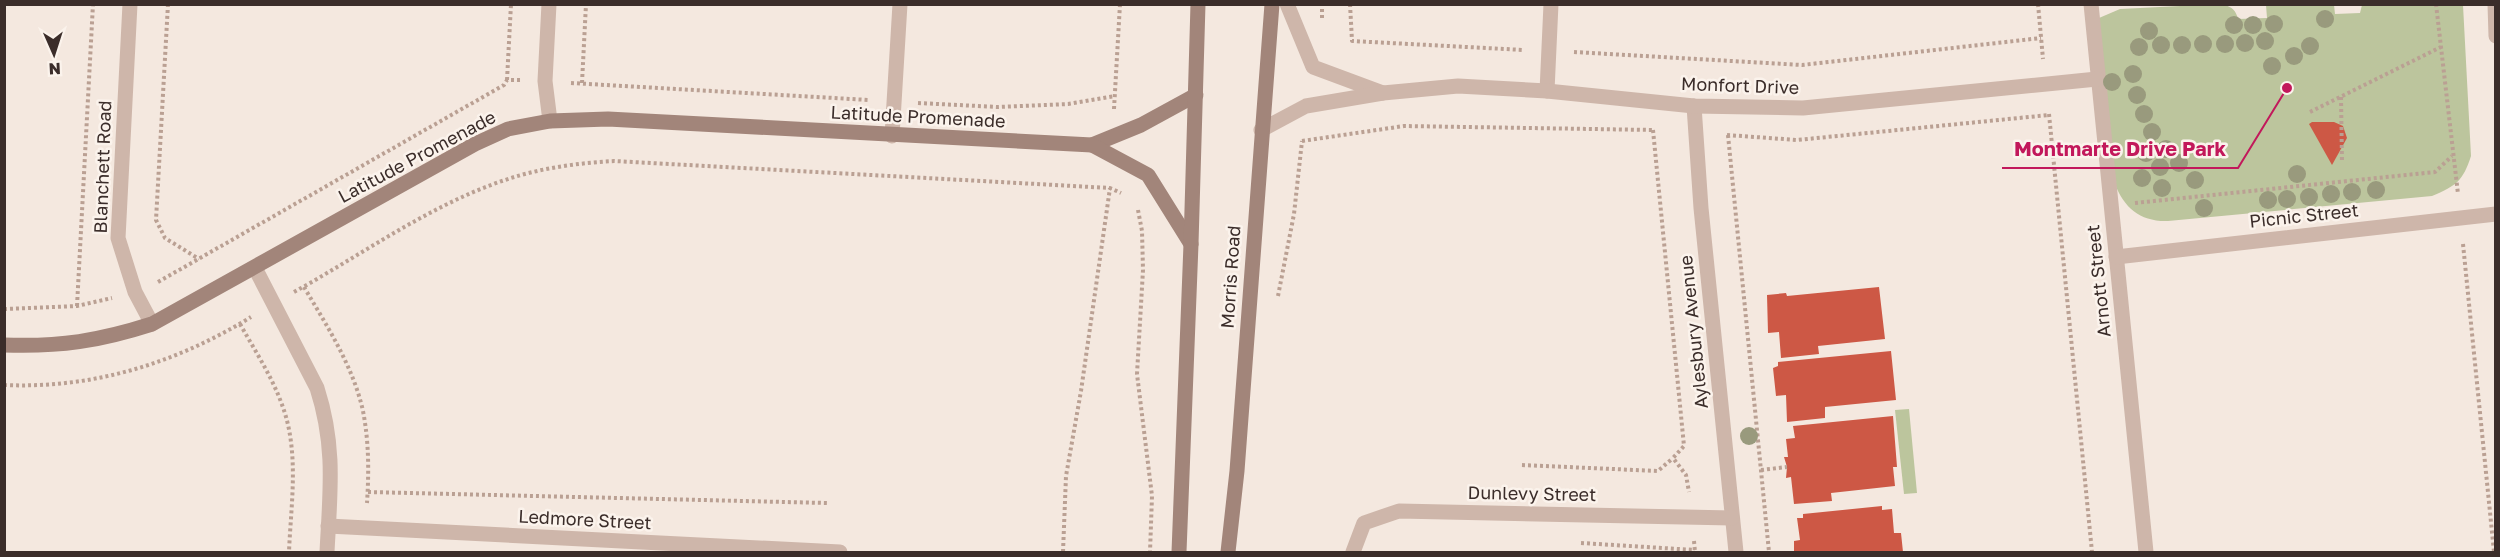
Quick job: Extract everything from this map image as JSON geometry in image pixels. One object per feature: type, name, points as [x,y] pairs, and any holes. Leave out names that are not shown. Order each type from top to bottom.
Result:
[{"type":"street","name":"Blanchett Road","points":[[130,4],[118,221],[123,257],[135,292],[152,324]]},
{"type":"street","points":[[549,4],[545,81],[550,121]]},
{"type":"street","points":[[892,136],[900,4]]},
{"type":"street","points":[[1179,552],[1198,4]]},
{"type":"street","name":"Morris Road","points":[[1228,552],[1237,471],[1272,4]]},
{"type":"street","name":"Monfort Drive","points":[[1287,4],[1314,67],[1383,93]]},
{"type":"street","points":[[1546,91],[1551,4]]},
{"type":"street","name":"Arnott Street","points":[[2091,4],[2146,552]]},
{"type":"street","points":[[2495,4],[2496,36]]},
{"type":"street","name":"Monfort Drive","points":[[1261,130],[1306,106],[1383,93],[1458,86],[1546,91],[1694,106],[1803,108],[2097,79]]},
{"type":"street","name":"Latitude Promenade","points":[[4,345],[74,344],[114,336],[152,324],[475,144],[508,129],[550,121],[608,119],[1092,145],[1141,125],[1196,95]]},
{"type":"street","name":"Aylesbury Avenue","points":[[1694,106],[1701,208],[1736,552]]},
{"type":"street","name":"Latitude Promenade","points":[[1092,145],[1148,175],[1191,244]]},
{"type":"street","name":"Picnic Street","points":[[2116,257],[2496,214]]},
{"type":"street","points":[[255,268],[317,388],[323,407],[331,447],[327,552]]},
{"type":"street","name":"Dunlevy Street","points":[[1353,552],[1364,523],[1399,511],[1732,518]]},
{"type":"street","name":"Ledmore Street","points":[[328,526],[840,552]]},
{"type":"path","points":[[77,306],[93,4]]},
{"type":"path","points":[[168,4],[156,220],[165,238],[199,259]]},
{"type":"path","points":[[4,309],[77,306],[135,292],[173,275],[504,85],[507,80],[511,4]]},
{"type":"path","points":[[582,83],[586,4]]},
{"type":"path","points":[[507,80],[998,108],[1068,104],[1114,96],[1120,4]]},
{"type":"path","points":[[1322,4],[1322,22]]},
{"type":"path","points":[[1350,4],[1352,41],[1802,65],[2041,38]]},
{"type":"path","points":[[2038,4],[2092,552]]},
{"type":"path","points":[[2436,4],[2461,218],[2494,552]]},
{"type":"path","points":[[2310,112],[2441,47]]},
{"type":"path","points":[[2341,97],[2342,162]]},
{"type":"path","points":[[1277,303],[1294,214],[1306,106]]},
{"type":"path","points":[[1522,465],[1658,471],[1684,446],[1653,130]]},
{"type":"path","points":[[1728,135],[1769,552]]},
{"type":"path","points":[[2133,203],[2435,172],[2453,156]]},
{"type":"path","points":[[4,385],[44,386],[85,382],[130,372],[167,360],[240,324],[461,197],[506,179],[582,163],[614,161],[1110,188],[1130,196]]},
{"type":"path","points":[[1063,552],[1066,476],[1081,391],[1110,188]]},
{"type":"path","points":[[1133,202],[1142,231],[1137,374],[1152,496],[1150,552]]},
{"type":"path","points":[[240,324],[281,400],[289,424],[293,470],[289,552]]},
{"type":"path","points":[[1569,542],[1695,551],[1693,517],[1686,475],[1673,459]]},
{"type":"path","points":[[1761,470],[1787,467]]},
{"type":"path","points":[[368,492],[827,503]]},
{"type":"green space","points":[[2218,4],[2233,9],[2238,19],[2267,18],[2266,5],[2334,5],[2335,14],[2360,13],[2362,5],[2463,5],[2471,156],[2458,182],[2432,196],[2168,221],[2150,219],[2135,212],[2123,200],[2115,184],[2099,18],[2120,9]]},
{"type":"green space","points":[[1909,409],[1917,493],[1904,494],[1895,410]]},
{"type":"building","points":[[2334,122],[2343,126],[2347,138],[2332,165],[2309,124]]},
{"type":"building","points":[[1879,287],[1885,339],[1818,346],[1819,354],[1781,358],[1779,332],[1768,333],[1767,295],[1786,293],[1787,296]]},
{"type":"building","points":[[1891,351],[1896,400],[1825,407],[1825,418],[1787,422],[1786,395],[1776,396],[1773,368],[1778,366],[1778,362]]},
{"type":"building","points":[[1893,416],[1897,467],[1893,467],[1895,486],[1831,493],[1832,501],[1794,504],[1791,477],[1786,478],[1787,467],[1784,457],[1788,457],[1786,439],[1795,438],[1793,426]]},
{"type":"building","points":[[1882,506],[1882,510],[1892,509],[1894,533],[1901,533],[1903,552],[1794,552],[1794,541],[1800,540],[1797,518],[1803,518],[1803,514]]},
{"type":"place","name":"Montmarte Drive Park","points":[[2287,88]]}]
